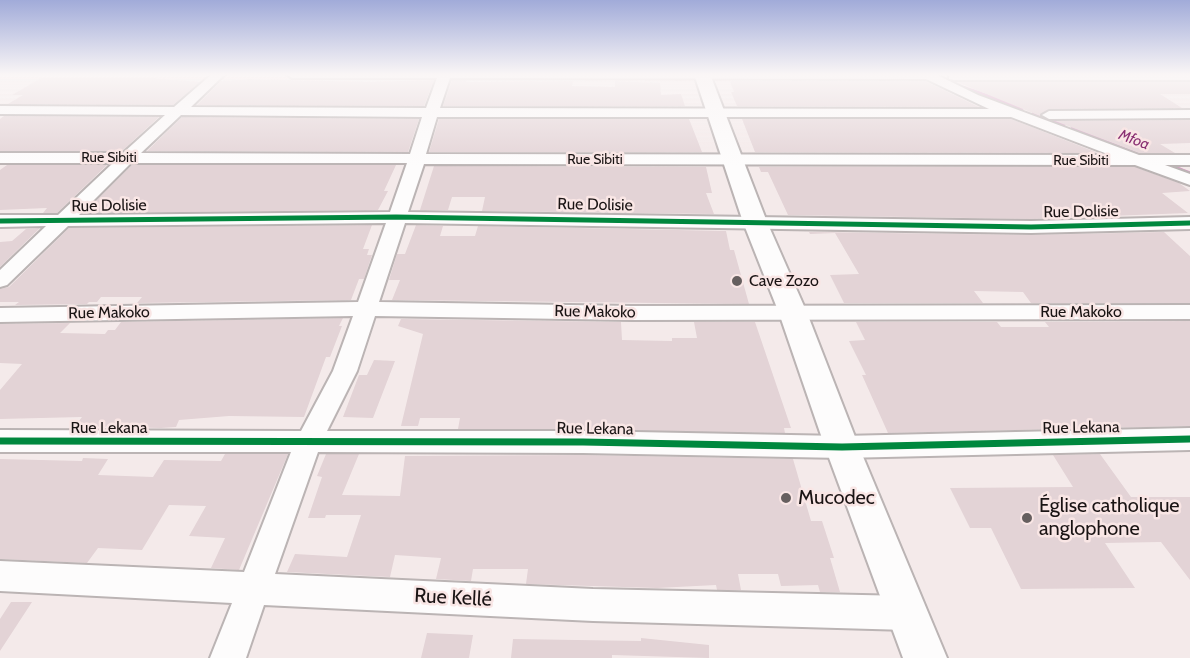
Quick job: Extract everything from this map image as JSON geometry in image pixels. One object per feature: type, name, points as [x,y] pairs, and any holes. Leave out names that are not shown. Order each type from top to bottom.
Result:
[{"type":"main road","points":[[712,105],[755,222],[793,313],[842,447],[925,658]]},
{"type":"street","points":[[0,281],[183,105]]},
{"type":"street","points":[[228,658],[308,443],[345,371],[433,105]]},
{"type":"street","points":[[991,105],[1190,180]]},
{"type":"street","points":[[1024,105],[1190,167]]},
{"type":"street","points":[[0,110],[715,114],[1011,113]]},
{"type":"street","points":[[1049,115],[1190,114]]},
{"type":"street","name":"Rue Sibiti","points":[[0,158],[1190,160]]},
{"type":"street","name":"Rue Dolisie","points":[[0,221],[396,217],[1031,226],[1190,223]]},
{"type":"street","name":"Rue Makoko","points":[[0,315],[367,309],[793,313],[1190,312]]},
{"type":"street","name":"Rue Lekana","points":[[0,441],[583,442],[842,447],[1190,439]]},
{"type":"street","name":"Rue Kellé","points":[[0,576],[592,605],[907,613]]},
{"type":"building","points":[[197,105],[424,105],[424,106]]},
{"type":"building","points":[[685,105],[685,106],[443,106]]},
{"type":"building","points":[[974,105],[979,107],[737,106]]},
{"type":"building","points":[[1012,105],[1177,105],[1182,108],[1049,109],[1040,116]]},
{"type":"building","points":[[4,116],[159,117],[122,151],[0,151],[0,119]]},
{"type":"building","points":[[182,117],[419,119],[408,152],[147,151]]},
{"type":"building","points":[[439,119],[689,119],[702,152],[429,152]]},
{"type":"building","points":[[742,119],[1011,119],[1098,153],[755,152]]},
{"type":"building","points":[[1190,120],[1190,143],[1160,144],[1175,153],[1139,153],[1055,121]]},
{"type":"building","points":[[7,165],[107,165],[57,213],[43,213],[47,208],[0,210],[0,170]]},
{"type":"building","points":[[132,165],[396,165],[384,191],[388,191],[378,210],[84,213]]},
{"type":"building","points":[[434,166],[706,167],[712,193],[706,193],[714,214],[482,211],[485,197],[452,197],[448,210],[420,210]]},
{"type":"building","points":[[759,167],[1135,167],[1179,183],[1190,191],[1162,193],[1188,213],[1031,219],[788,215],[768,172],[761,172]]},
{"type":"building","points":[[372,225],[363,249],[369,249],[367,255],[372,255],[364,279],[359,279],[351,300],[137,303],[142,297],[101,297],[97,302],[87,304],[15,305],[19,302],[0,302],[0,289],[9,287],[69,228]]},
{"type":"building","points":[[416,225],[443,226],[440,236],[475,236],[478,226],[726,231],[730,250],[734,250],[749,304],[392,300],[400,280],[389,280],[397,254],[405,254]]},
{"type":"building","points":[[40,228],[0,267],[0,242],[12,241],[26,229]]},
{"type":"building","points":[[809,232],[1031,235],[1164,232],[1190,256],[1190,303],[1031,303],[1023,292],[974,291],[983,303],[844,303],[830,275],[859,274],[835,233],[810,234]]},
{"type":"building","points":[[343,318],[330,357],[326,357],[304,417],[229,416],[179,420],[176,427],[161,428],[75,426],[82,417],[0,419],[0,390],[22,364],[0,363],[0,324],[70,323],[60,333],[105,334],[108,330],[115,330],[121,322]]},
{"type":"building","points":[[401,319],[621,322],[622,340],[672,341],[672,338],[697,338],[694,322],[755,322],[791,428],[784,428],[785,433],[458,429],[460,418],[420,418],[418,426],[401,426],[423,334],[398,326]]},
{"type":"building","points":[[1190,321],[1190,426],[888,433],[862,375],[866,375],[849,341],[865,340],[856,322],[997,322],[1001,327],[1049,327],[1045,322]]},
{"type":"building","points":[[374,360],[395,361],[373,418],[343,417],[359,375],[367,375]]},
{"type":"building","points":[[225,454],[288,454],[239,570],[211,568],[225,538],[189,536],[206,506],[169,505],[142,550],[98,548],[87,563],[0,559],[0,459],[82,461],[83,458],[108,459],[98,475],[153,477],[164,460],[221,461]]},
{"type":"building","points":[[326,454],[359,454],[342,495],[400,496],[405,456],[583,455],[793,459],[811,521],[822,521],[834,558],[830,558],[840,592],[820,592],[818,585],[781,586],[778,574],[738,574],[741,590],[717,590],[716,585],[657,588],[526,584],[528,569],[473,569],[471,581],[436,579],[441,558],[395,555],[390,577],[287,572],[295,554],[347,557],[361,515],[326,515],[325,518],[308,518],[322,477],[317,476]]},
{"type":"building","points":[[1100,454],[1131,497],[1190,497],[1190,580],[1161,542],[1105,543],[1135,588],[1021,589],[991,528],[970,528],[950,488],[1073,487],[1053,455]]},
{"type":"building","points":[[11,602],[32,602],[0,651],[0,619]]},
{"type":"building","points":[[427,633],[473,635],[469,658],[421,658]]},
{"type":"building","points":[[641,638],[709,645],[709,658],[612,655],[612,658],[511,658],[513,639],[641,641]]},
{"type":"waterway","name":"Mfoa","points":[[1012,105],[1022,108]]},
{"type":"waterway","name":"Mfoa","points":[[1034,113],[1064,124]]},
{"type":"waterway","name":"Mfoa","points":[[1073,128],[1139,155]]},
{"type":"waterway","name":"Mfoa","points":[[1174,168],[1181,170]]},
{"type":"waterway","name":"Mfoa","points":[[1177,169],[1190,174]]},
{"type":"cycle path","points":[[0,221],[396,217],[1031,227],[1190,223]]},
{"type":"cycle path","points":[[0,441],[583,442],[842,447],[1190,439]]},
{"type":"place","name":"Cave Zozo","points":[[737,281]]},
{"type":"place","name":"Mucodec","points":[[786,498]]},
{"type":"place","name":"Église catholique anglophone","points":[[1027,518]]}]
